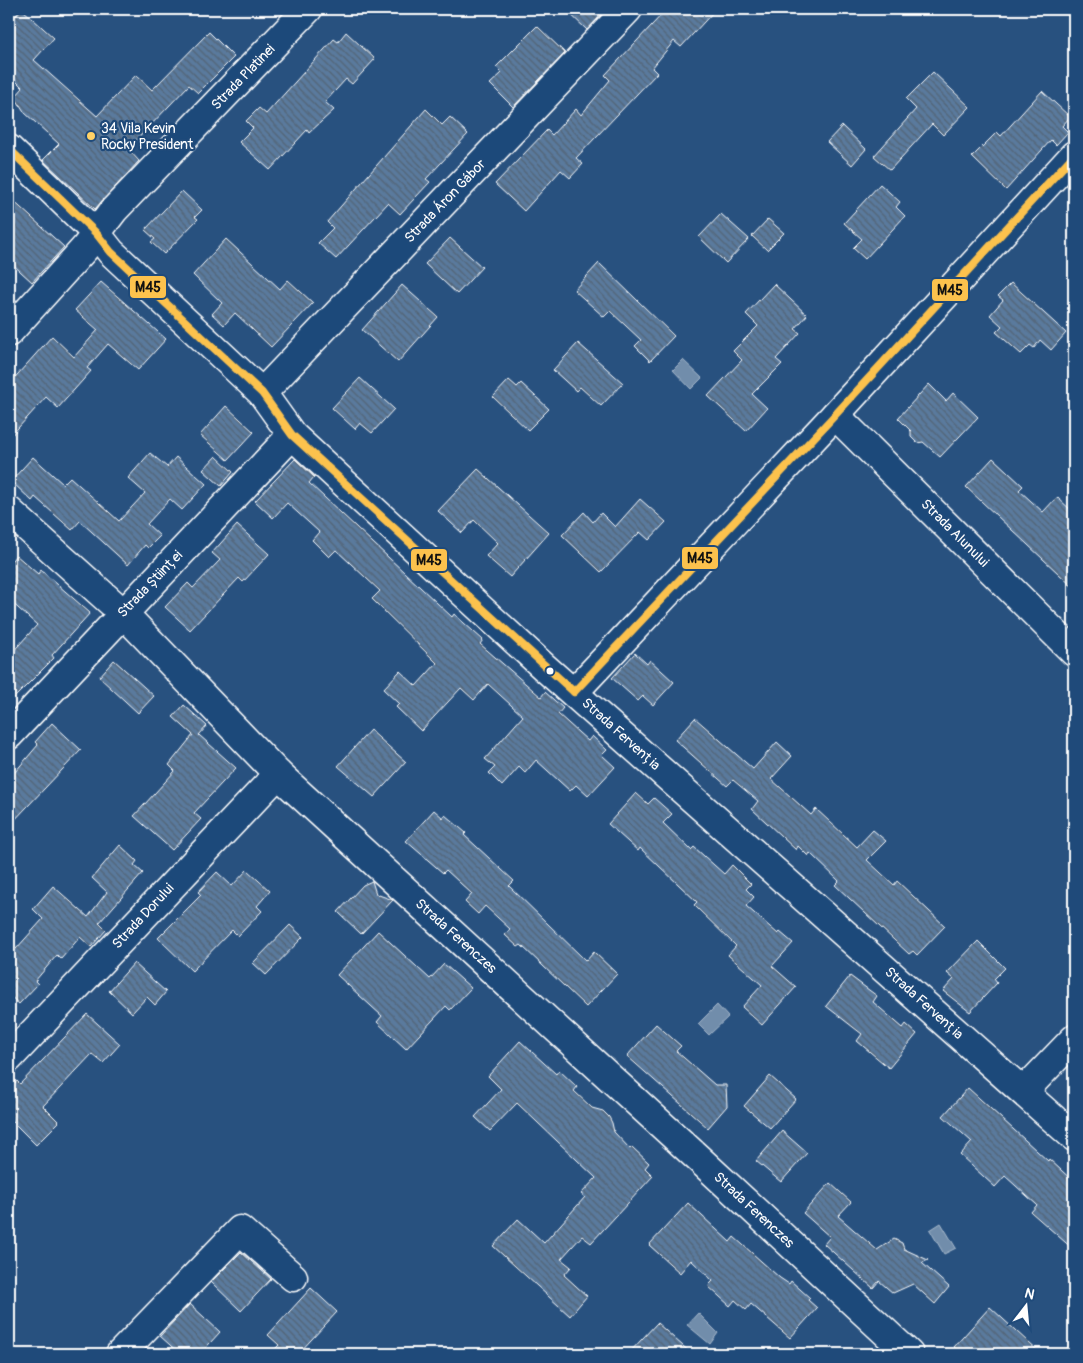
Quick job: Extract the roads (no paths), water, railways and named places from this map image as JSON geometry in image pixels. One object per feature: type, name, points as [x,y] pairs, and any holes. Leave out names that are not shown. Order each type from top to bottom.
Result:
[{"type":"street","name":"Strada Platinei","points":[[9,332],[114,210],[308,9]]},
{"type":"street","name":"Strada Áron Gábor","points":[[262,393],[628,9]]},
{"type":"street","name":"Strada Fervenția","points":[[9,149],[96,233],[111,252],[262,393],[292,435],[574,692],[1074,1137]]},
{"type":"street","points":[[574,692],[836,415],[1074,155]]},
{"type":"street","name":"Strada Alunului","points":[[836,415],[1074,652]]},
{"type":"street","name":"Strada Științei","points":[[9,734],[122,612],[292,435]]},
{"type":"street","name":"Strada Ferenczes","points":[[9,511],[122,612],[278,774],[909,1354]]},
{"type":"street","name":"Strada Dorului","points":[[9,1058],[278,774]]},
{"type":"street","points":[[1024,1091],[1074,1039]]},
{"type":"street","points":[[120,1354],[240,1230],[293,1277]]},
{"type":"water","points":[[683,360],[702,378],[691,389],[673,370]]},
{"type":"water","points":[[717,1005],[728,1017],[709,1035],[698,1024]]},
{"type":"water","points":[[941,1223],[956,1248],[944,1254],[930,1230]]},
{"type":"water","points":[[698,1313],[718,1333],[710,1344],[687,1325]]},
{"type":"place","name":"34 Vila Kevin Rocky President","points":[[91,136]]}]
